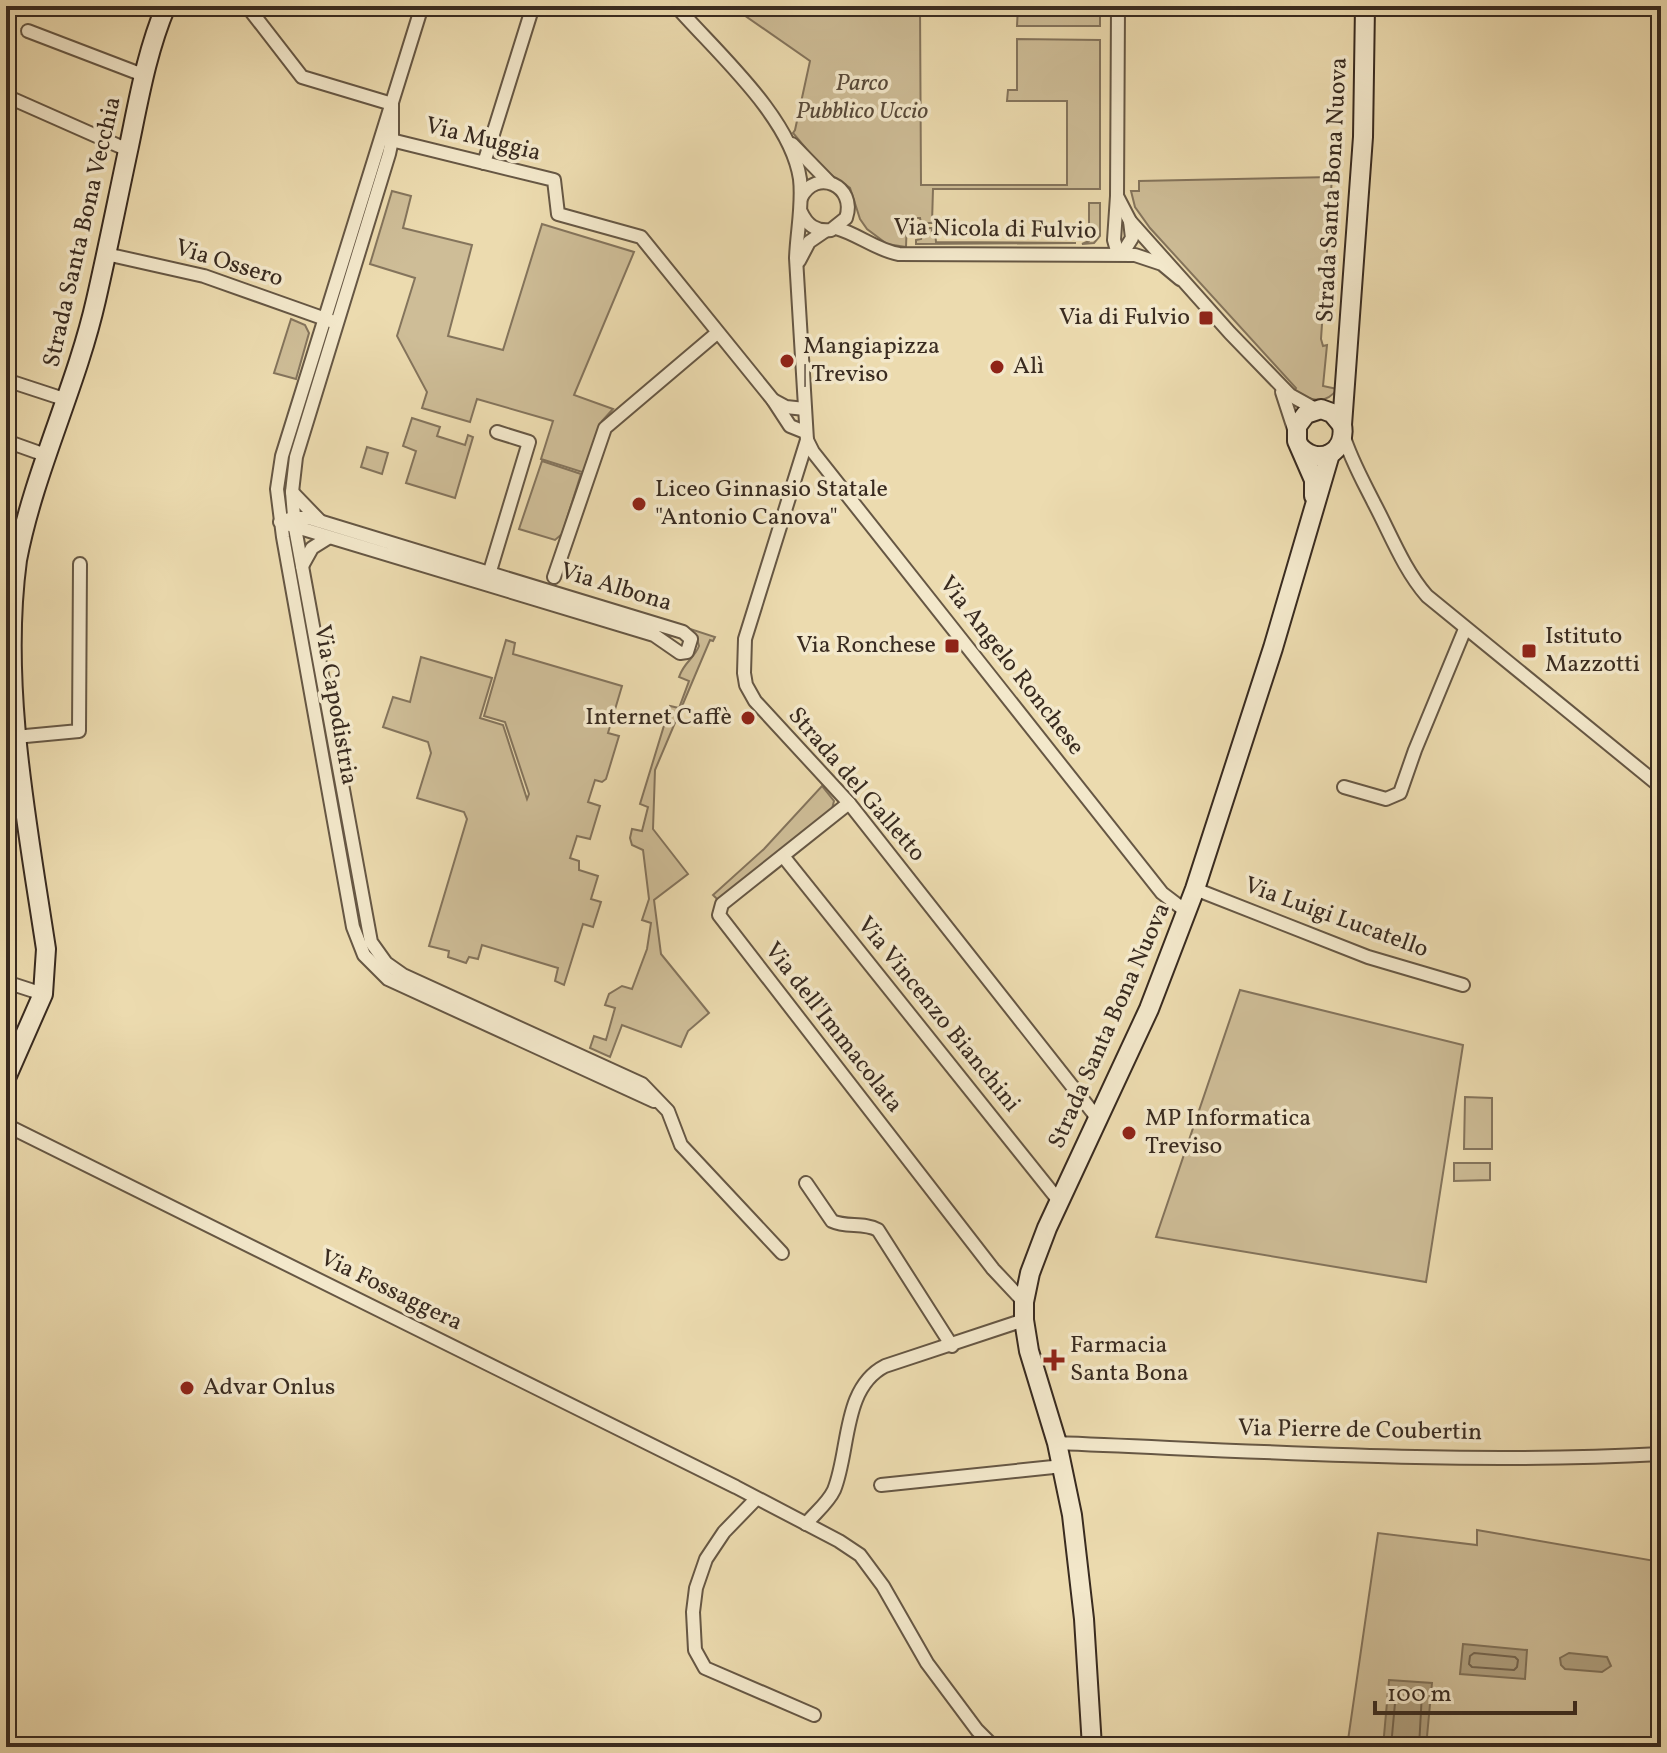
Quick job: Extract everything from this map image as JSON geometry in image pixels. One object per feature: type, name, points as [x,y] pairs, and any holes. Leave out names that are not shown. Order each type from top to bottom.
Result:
[{"type":"street","name":"Strada Santa Bona Vecchia","points":[[6,1078],[43,994],[46,949],[9,693],[7,641],[17,559],[88,335],[143,75],[166,6]]},
{"type":"street","points":[[247,6],[302,77],[392,104]]},
{"type":"street","points":[[386,139],[392,104],[422,6]]},
{"type":"street","points":[[484,163],[533,6]]},
{"type":"street","name":"Strada del Galletto","points":[[676,6],[760,99],[782,133],[806,161],[829,182]]},
{"type":"street","name":"Via Nicola di Fulvio","points":[[1118,6],[1117,196],[1114,228],[1115,247],[1120,254]]},
{"type":"street","name":"Strada Santa Bona Nuova","points":[[1342,429],[1363,137],[1365,6]]},
{"type":"street","name":"Strada Santa Bona Vecchia","points":[[28,31],[143,75]]},
{"type":"street","points":[[6,96],[128,150]]},
{"type":"street","name":"Strada del Galletto","points":[[782,133],[797,165],[801,205],[797,272],[806,436],[745,639],[746,685],[755,701],[849,803],[1098,1119]]},
{"type":"street","name":"Via Muggia","points":[[386,139],[554,180],[558,214],[641,237],[717,333]]},
{"type":"street","name":"Via Capodistria","points":[[386,139],[324,318],[282,456],[277,489],[302,566],[367,930],[377,953],[403,975],[642,1084],[664,1105],[681,1145],[782,1253]]},
{"type":"street","name":"Via Capodistria","points":[[386,139],[337,323],[296,457],[290,523],[353,927],[364,955],[379,972],[398,984],[664,1105]]},
{"type":"street","points":[[797,272],[805,247],[831,229],[846,218],[849,203],[843,189],[829,182],[815,183],[809,187],[801,205],[810,225],[831,229]]},
{"type":"street","name":"Via Nicola di Fulvio","points":[[1117,196],[1130,221],[1269,373]]},
{"type":"street","name":"Via Nicola di Fulvio","points":[[849,203],[855,219],[872,243]]},
{"type":"street","name":"Via Nicola di Fulvio","points":[[1120,254],[1132,238],[1130,221]]},
{"type":"street","points":[[1096,254],[1108,241],[1114,228]]},
{"type":"street","name":"Via Nicola di Fulvio","points":[[831,229],[872,243],[885,251],[909,254],[1120,254],[1156,261],[1180,279]]},
{"type":"street","name":"Via Ossero","points":[[106,254],[204,276],[337,323]]},
{"type":"street","points":[[554,577],[605,428],[717,333],[773,400],[790,426],[806,436]]},
{"type":"street","points":[[1269,373],[1290,395],[1332,413],[1418,585],[1465,629],[1661,787]]},
{"type":"street","points":[[1269,373],[1284,394],[1314,480],[1313,513]]},
{"type":"street","points":[[1298,441],[1300,419],[1336,400],[1346,376]]},
{"type":"street","name":"Strada Santa Bona Vecchia","points":[[6,380],[67,400]]},
{"type":"street","points":[[773,400],[786,407],[805,409]]},
{"type":"street","points":[[1332,453],[1339,447],[1342,429]]},
{"type":"street","points":[[487,578],[529,442],[497,432]]},
{"type":"street","name":"Via Angelo Ronchese","points":[[806,436],[813,452],[1162,893],[1187,912]]},
{"type":"street","points":[[6,441],[48,456]]},
{"type":"street","points":[[1298,441],[1313,456],[1332,453],[1349,460],[1357,468]]},
{"type":"street","name":"Strada Santa Bona Nuova","points":[[1092,1747],[1084,1619],[1072,1515],[1057,1443],[1029,1351],[1024,1311],[1034,1261],[1149,1009],[1187,912],[1332,453]]},
{"type":"street","name":"Via Albona","points":[[292,492],[322,523]]},
{"type":"street","name":"Via Albona","points":[[290,523],[309,518],[322,523],[487,578],[654,635],[680,653],[687,652],[691,644],[691,639],[683,632],[487,578],[328,538],[290,523]]},
{"type":"street","points":[[302,566],[312,548],[328,538]]},
{"type":"street","points":[[15,737],[79,731],[80,564]]},
{"type":"street","points":[[1344,787],[1386,799],[1400,793],[1465,629]]},
{"type":"street","name":"Via dell'Immacolata","points":[[849,803],[722,904],[719,909],[721,920],[1024,1311]]},
{"type":"street","points":[[6,804],[24,811]]},
{"type":"street","name":"Via Vincenzo Bianchini","points":[[783,856],[1059,1201]]},
{"type":"street","name":"Via Luigi Lucatello","points":[[1195,889],[1368,957],[1463,985]]},
{"type":"street","points":[[6,982],[43,994]]},
{"type":"street","name":"Via Fossaggera","points":[[6,1125],[850,1548],[868,1564],[927,1663],[971,1723],[994,1747]]},
{"type":"street","points":[[806,1183],[832,1221],[872,1226],[878,1230],[952,1346]]},
{"type":"street","points":[[806,1524],[833,1493],[847,1432],[866,1383],[885,1366],[952,1346],[1024,1311]]},
{"type":"street","name":"Via Pierre de Coubertin","points":[[1057,1443],[1341,1455],[1590,1458],[1661,1454]]},
{"type":"street","points":[[881,1485],[1063,1466]]},
{"type":"street","points":[[756,1499],[724,1532],[706,1559],[696,1588],[693,1612],[695,1650],[705,1668],[814,1715]]},
{"type":"green space","name":"Parco Pubblico Uccio","points":[[731,6],[920,6],[921,185],[1067,185],[1067,101],[1007,101],[1008,90],[1017,90],[1017,39],[1100,40],[1100,189],[933,189],[932,223],[921,223],[920,218],[907,218],[906,247],[887,244],[867,229],[860,219],[850,188],[824,170],[793,133],[810,61]]},
{"type":"green space","points":[[1018,6],[1100,6],[1100,26],[1017,26]]},
{"type":"green space","points":[[1332,177],[1321,339],[1323,346],[1327,345],[1323,386],[1337,389],[1328,398],[1317,400],[1294,391],[1296,388],[1150,228],[1135,207],[1131,191],[1139,191],[1139,181]]},
{"type":"green space","points":[[392,191],[411,196],[403,228],[472,245],[448,336],[503,350],[542,224],[634,252],[574,395],[613,409],[602,421],[587,468],[582,472],[541,459],[553,421],[477,399],[470,422],[422,408],[427,392],[397,336],[415,278],[370,264]]},
{"type":"green space","points":[[1089,203],[1100,203],[1100,236],[1094,243],[1082,244],[1089,241]]},
{"type":"green space","points":[[921,228],[932,228],[936,242],[1076,243],[916,244],[916,240],[921,239]]},
{"type":"green space","points":[[291,319],[305,325],[309,333],[296,379],[274,373]]},
{"type":"green space","points":[[412,418],[440,427],[437,436],[465,445],[468,435],[473,437],[455,498],[406,483],[416,451],[403,446]]},
{"type":"green space","points":[[367,447],[388,453],[382,474],[361,467]]},
{"type":"green space","points":[[542,461],[581,474],[562,534],[555,540],[519,529]]},
{"type":"green space","points":[[681,626],[715,637],[713,641],[710,640],[655,770],[653,829],[688,874],[654,900],[661,954],[709,1013],[688,1031],[681,1047],[622,1025],[610,1057],[590,1048],[594,1036],[606,1040],[615,1008],[605,1005],[609,994],[622,986],[632,989],[647,949],[651,923],[642,920],[649,899],[643,850],[632,845],[630,838],[632,829],[642,831],[648,807],[640,804],[670,706],[679,708],[689,681],[679,677],[699,646],[696,635]]},
{"type":"green space","points":[[506,640],[515,643],[513,654],[622,686],[608,733],[619,736],[606,779],[602,782],[595,780],[588,802],[600,806],[590,839],[577,836],[570,858],[579,861],[579,870],[598,876],[591,899],[601,902],[593,927],[583,924],[564,985],[555,981],[558,968],[482,945],[478,959],[469,957],[466,963],[448,957],[449,951],[429,946],[467,819],[464,812],[417,798],[431,753],[428,742],[383,727],[393,697],[410,702],[421,657],[492,678],[480,718],[503,725],[527,799],[529,794],[505,722],[484,716]]},
{"type":"green space","points":[[822,786],[834,801],[832,809],[718,900],[713,895],[764,849]]},
{"type":"green space","points":[[1240,990],[1463,1045],[1426,1282],[1156,1237]]},
{"type":"green space","points":[[1465,1097],[1492,1098],[1492,1149],[1464,1149]]},
{"type":"green space","points":[[1454,1163],[1490,1163],[1490,1180],[1454,1181]]},
{"type":"green space","points":[[1477,1530],[1661,1562],[1661,1747],[1347,1747],[1378,1533],[1477,1545]]},
{"type":"water","points":[[1463,1644],[1527,1650],[1525,1679],[1460,1674]]},
{"type":"water","points":[[1569,1653],[1607,1657],[1611,1666],[1602,1672],[1565,1669],[1560,1658]]},
{"type":"water","points":[[1389,1680],[1432,1683],[1426,1747],[1383,1747]]},
{"type":"place","name":"Via di Fulvio","points":[[1206,318]]},
{"type":"place","name":"Mangiapizza | Treviso","points":[[787,361]]},
{"type":"place","name":"Alì","points":[[997,367]]},
{"type":"place","name":"Liceo Ginnasio Statale \"Antonio Canova\"","points":[[639,504]]},
{"type":"place","name":"Via Ronchese","points":[[952,646]]},
{"type":"place","name":"Istituto Mazzotti","points":[[1529,651]]},
{"type":"place","name":"Internet Caffè","points":[[748,718]]},
{"type":"place","name":"MP Informatica Treviso","points":[[1129,1133]]},
{"type":"place","name":"Farmacia Santa Bona","points":[[1054,1360]]},
{"type":"place","name":"Advar Onlus","points":[[187,1388]]}]
